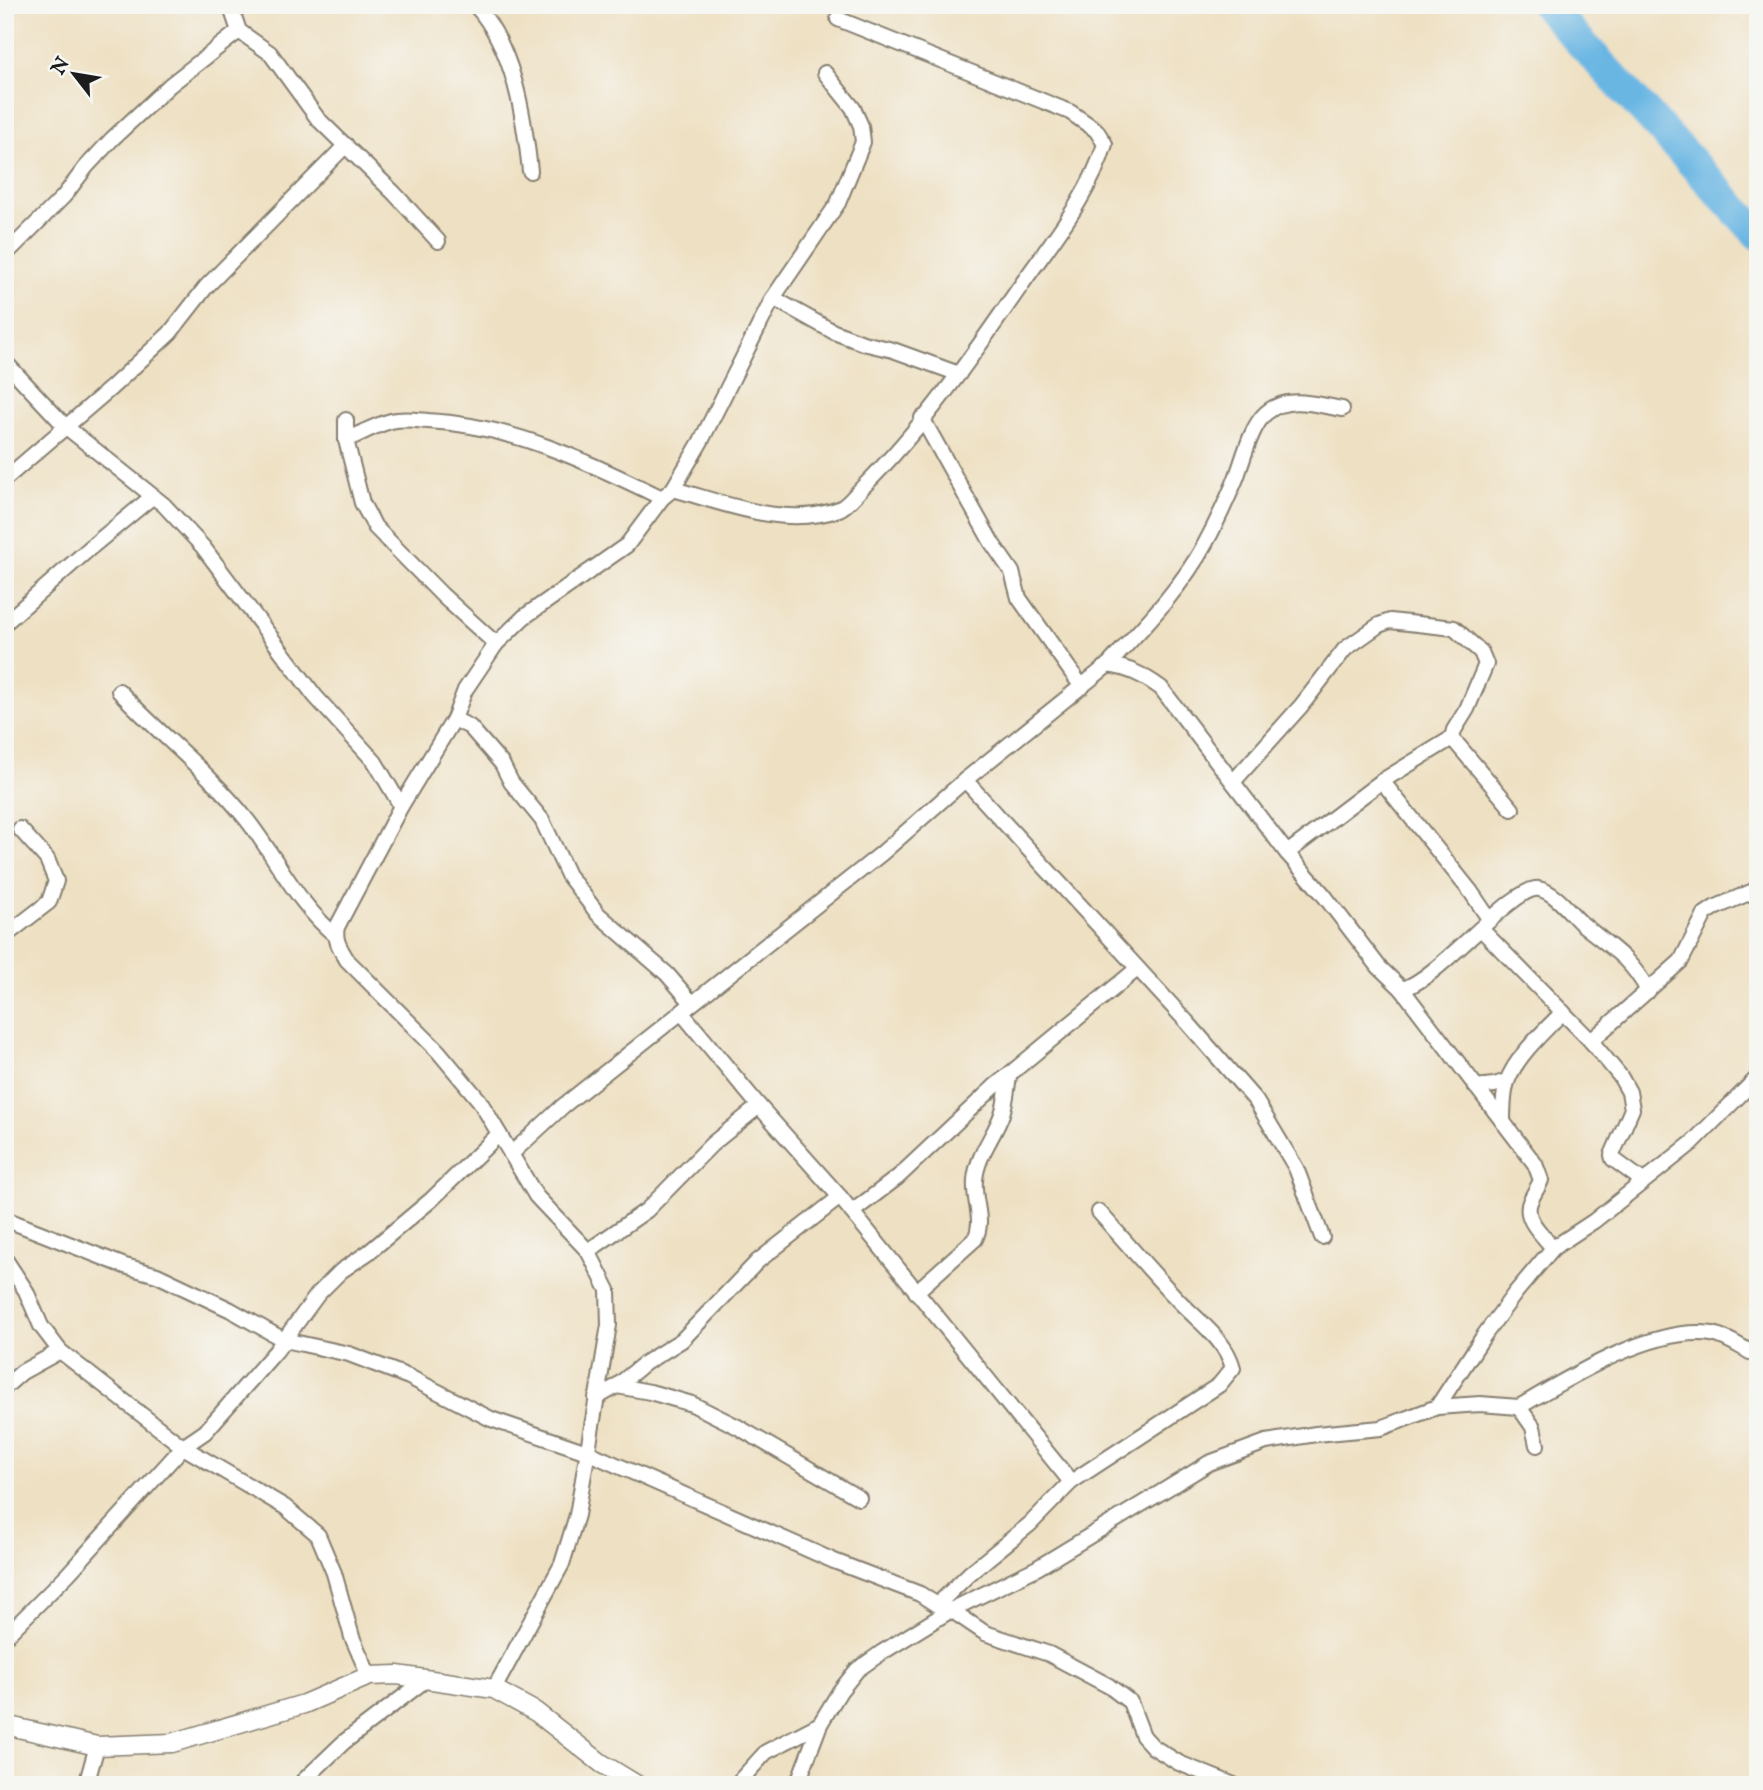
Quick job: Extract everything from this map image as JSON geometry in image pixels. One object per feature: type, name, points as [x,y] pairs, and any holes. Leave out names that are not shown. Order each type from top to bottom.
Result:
[{"type":"street","points":[[230,5],[239,31],[270,53],[318,119],[438,241]]},
{"type":"street","points":[[475,5],[497,37],[513,78],[530,171]]},
{"type":"street","points":[[346,440],[391,420],[452,422],[557,450],[668,494],[766,514],[809,516],[841,509],[892,458],[959,374],[1081,197],[1099,165],[1105,144],[1096,130],[1070,112],[838,19]]},
{"type":"street","points":[[5,255],[64,197],[86,167],[112,139],[170,85],[239,31]]},
{"type":"street","points":[[335,935],[359,882],[454,719],[465,690],[496,643],[524,617],[627,545],[668,494],[701,441],[773,298],[838,203],[863,142],[861,126],[853,108],[825,73]]},
{"type":"street","points":[[5,479],[170,333],[205,287],[346,145]]},
{"type":"street","points":[[773,298],[834,332],[959,374]]},
{"type":"street","points":[[5,362],[65,426],[164,505],[203,547],[315,696],[375,762],[401,806]]},
{"type":"street","points":[[511,1154],[563,1106],[881,854],[965,780],[1108,665],[1178,588],[1205,545],[1234,483],[1256,425],[1264,414],[1293,401],[1342,409]]},
{"type":"street","points":[[922,418],[992,543],[1012,572],[1019,598],[1083,687]]},
{"type":"street","points":[[346,420],[346,440],[362,503],[375,527],[442,595],[496,643]]},
{"type":"street","points":[[5,623],[152,497]]},
{"type":"street","points":[[1233,782],[1301,706],[1345,649],[1379,625],[1390,621],[1454,628],[1484,657],[1486,664],[1452,738],[1382,781],[1287,853]]},
{"type":"street","points":[[1108,665],[1125,667],[1142,674],[1161,688],[1287,853],[1323,894],[1379,967],[1402,989],[1535,1164],[1541,1180],[1529,1203],[1528,1211],[1553,1248]]},
{"type":"street","points":[[119,691],[148,722],[205,772],[247,819],[307,908],[335,935],[347,960],[430,1041],[471,1090],[536,1196],[588,1251],[608,1290],[609,1325],[576,1515],[562,1564],[494,1689]]},
{"type":"street","points":[[454,719],[470,727],[502,764],[511,782],[542,820],[568,875],[598,914],[667,974],[687,1008],[759,1106],[840,1197],[1071,1482]]},
{"type":"street","points":[[1452,738],[1512,808]]},
{"type":"street","points":[[965,780],[1187,1021],[1261,1108],[1296,1168],[1322,1237]]},
{"type":"street","points":[[1382,781],[1471,892],[1486,924],[1620,1076],[1629,1092],[1632,1108],[1613,1150],[1613,1159],[1643,1181]]},
{"type":"street","points":[[5,936],[40,912],[49,902],[56,881],[47,859],[20,829]]},
{"type":"street","points":[[1402,989],[1414,985],[1428,975],[1486,924],[1528,891],[1538,888],[1606,939],[1639,974],[1648,991]]},
{"type":"street","points":[[1591,1041],[1681,961],[1705,914],[1758,890]]},
{"type":"street","points":[[852,1212],[898,1177],[958,1118],[1137,969]]},
{"type":"street","points":[[1503,1122],[1507,1081],[1529,1048],[1563,1012]]},
{"type":"street","points":[[916,1292],[975,1239],[980,1229],[975,1189],[979,1160],[1002,1115],[1009,1076]]},
{"type":"street","points":[[1437,1407],[1508,1302],[1553,1248],[1594,1221],[1692,1143],[1757,1078]]},
{"type":"street","points":[[1475,1087],[1494,1086],[1507,1081]]},
{"type":"street","points":[[588,1251],[647,1210],[712,1143],[759,1106]]},
{"type":"street","points":[[5,1637],[68,1574],[183,1447],[205,1432],[284,1340],[318,1294],[341,1270],[369,1252],[431,1200],[499,1134]]},
{"type":"street","points":[[596,1398],[682,1340],[758,1261],[840,1197]]},
{"type":"street","points":[[944,1608],[970,1573],[1030,1524],[1071,1482],[1219,1385],[1233,1368],[1226,1351],[1209,1330],[1179,1302],[1099,1212]]},
{"type":"street","points":[[5,1219],[125,1266],[157,1275],[230,1310],[284,1340],[349,1354],[409,1377],[491,1419],[587,1452],[834,1561],[920,1594],[985,1633],[1049,1654],[1109,1686],[1130,1702],[1143,1736],[1153,1747],[1178,1763],[1234,1785]]},
{"type":"street","points":[[5,1259],[26,1291],[41,1326],[60,1351],[183,1447],[285,1507],[318,1535],[334,1573],[352,1637],[369,1676]]},
{"type":"street","points":[[797,1785],[820,1724],[840,1691],[857,1670],[944,1608],[1037,1568],[1209,1464],[1266,1442],[1381,1428],[1437,1407],[1480,1404],[1519,1408],[1623,1350],[1681,1335],[1716,1334],[1750,1352]]},
{"type":"street","points":[[5,1387],[22,1372],[60,1351]]},
{"type":"street","points":[[617,1386],[692,1404],[738,1427],[859,1498]]},
{"type":"street","points":[[1519,1408],[1533,1427],[1537,1445]]},
{"type":"street","points":[[5,1725],[97,1746],[172,1743],[304,1704],[369,1676],[397,1675],[494,1689],[536,1712],[601,1763],[637,1785]]},
{"type":"street","points":[[299,1785],[344,1742],[428,1678]]},
{"type":"street","points":[[736,1785],[766,1752],[820,1724]]},
{"type":"street","points":[[87,1784],[97,1746]]},
{"type":"waterway","points":[[1546,5],[1758,234]]}]
